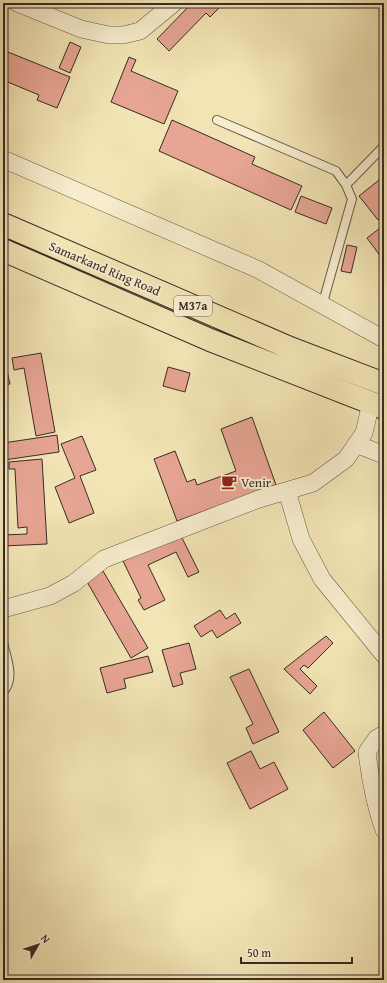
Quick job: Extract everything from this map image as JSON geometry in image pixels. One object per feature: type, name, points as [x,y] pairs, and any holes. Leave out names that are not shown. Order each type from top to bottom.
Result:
[{"type":"highway","name":"Samarkand Ring Road","points":[[3,224],[290,348],[384,384]]},
{"type":"highway","name":"Samarkand Ring Road","points":[[3,250],[210,340],[377,405]]},
{"type":"street","points":[[17,3],[81,29],[109,35],[123,35],[140,31],[174,3]]},
{"type":"street","points":[[3,159],[257,269],[322,306],[384,338]]},
{"type":"street","points":[[3,609],[50,596],[74,583],[104,558],[258,499],[313,483],[346,459],[364,432],[377,405]]},
{"type":"street","points":[[356,444],[384,455]]},
{"type":"street","points":[[287,490],[301,539],[322,579],[384,656]]},
{"type":"street","points":[[384,734],[376,739],[367,752],[378,814],[384,830]]},
{"type":"lane","points":[[217,120],[336,171],[346,185],[352,199],[322,306]]},
{"type":"lane","points":[[346,185],[384,146]]},
{"type":"lane","points":[[3,642],[10,676],[7,688],[3,692]]},
{"type":"building","points":[[3,3],[15,3],[12,9],[3,5]]},
{"type":"building","points":[[192,3],[224,3],[210,17],[206,13],[169,51],[157,39]]},
{"type":"building","points":[[70,42],[81,47],[70,73],[59,68]]},
{"type":"building","points":[[3,50],[70,77],[57,108],[37,100],[39,95],[3,80]]},
{"type":"building","points":[[129,57],[136,60],[131,71],[178,91],[164,124],[111,102]]},
{"type":"building","points":[[172,120],[255,157],[252,164],[302,186],[291,210],[159,151]]},
{"type":"building","points":[[384,176],[384,216],[378,220],[359,196]]},
{"type":"building","points":[[301,196],[332,208],[326,224],[295,212]]},
{"type":"building","points":[[384,225],[384,254],[381,257],[367,238]]},
{"type":"building","points":[[347,245],[357,247],[351,273],[341,271]]},
{"type":"building","points":[[41,353],[55,432],[36,436],[24,368],[14,370],[12,358]]},
{"type":"building","points":[[168,367],[190,373],[185,392],[163,386]]},
{"type":"building","points":[[3,371],[7,371],[10,384],[3,385]]},
{"type":"building","points":[[252,417],[276,485],[177,521],[154,459],[175,451],[187,482],[195,479],[197,485],[236,471],[221,429]]},
{"type":"building","points":[[57,435],[59,452],[4,460],[3,443]]},
{"type":"building","points":[[82,436],[96,470],[80,476],[94,513],[69,523],[55,487],[75,478],[61,444]]},
{"type":"building","points":[[42,459],[47,544],[3,546],[3,535],[27,534],[27,527],[18,528],[15,469],[9,469],[9,462]]},
{"type":"building","points":[[180,534],[199,572],[188,577],[176,552],[148,565],[165,600],[144,610],[138,600],[141,598],[123,561]]},
{"type":"building","points":[[103,571],[148,648],[131,658],[86,580]]},
{"type":"building","points":[[220,610],[226,619],[235,613],[241,623],[217,638],[212,630],[201,637],[194,626]]},
{"type":"building","points":[[326,636],[333,643],[308,668],[304,665],[300,669],[317,686],[310,694],[284,669]]},
{"type":"building","points":[[189,643],[196,669],[180,673],[183,684],[173,687],[162,650]]},
{"type":"building","points":[[148,656],[153,672],[124,679],[126,688],[107,693],[100,668]]},
{"type":"building","points":[[249,669],[279,732],[253,744],[246,728],[253,724],[230,677]]},
{"type":"building","points":[[324,712],[355,751],[333,768],[303,730]]},
{"type":"building","points":[[251,751],[260,769],[274,762],[288,789],[250,809],[227,763]]},
{"type":"place","name":"Venir","points":[[229,482]]}]
